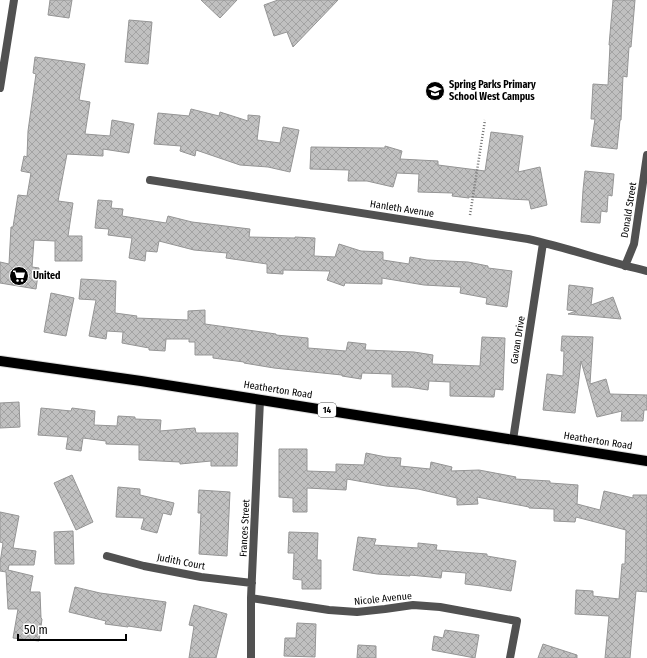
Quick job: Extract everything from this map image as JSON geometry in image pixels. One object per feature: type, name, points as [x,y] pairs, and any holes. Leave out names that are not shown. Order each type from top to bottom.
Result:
[{"type":"main road","name":"Heatherton Road","points":[[0,361],[141,381],[647,461]]},
{"type":"street","points":[[0,88],[14,0]]},
{"type":"street","name":"Donald Street","points":[[625,266],[634,244],[647,155]]},
{"type":"street","name":"Hanleth Avenue","points":[[150,180],[528,239],[647,271]]},
{"type":"street","name":"Gavan Drive","points":[[514,440],[543,243]]},
{"type":"street","name":"Frances Street","points":[[251,658],[251,598],[260,400]]},
{"type":"street","name":"Judith Court","points":[[107,556],[144,566],[201,577],[252,583]]},
{"type":"street","name":"Nicole Avenue","points":[[251,598],[329,610],[357,612],[413,605],[440,606],[516,621],[510,658]]},
{"type":"path","points":[[470,216],[485,120]]},
{"type":"building","points":[[50,0],[72,0],[69,18],[48,15]]},
{"type":"building","points":[[201,0],[237,0],[220,18]]},
{"type":"building","points":[[278,0],[338,0],[293,47],[287,32],[274,36],[264,5]]},
{"type":"building","points":[[613,0],[635,0],[627,77],[623,76],[621,120],[617,149],[591,146],[595,119],[591,119],[593,84],[608,85],[609,45]]},
{"type":"building","points":[[129,20],[152,22],[148,64],[125,62]]},
{"type":"building","points":[[35,57],[85,64],[79,100],[90,102],[85,134],[110,136],[112,120],[134,124],[129,153],[103,149],[103,156],[67,154],[58,201],[73,203],[68,236],[82,236],[82,261],[55,261],[55,241],[34,240],[32,267],[39,268],[36,289],[0,283],[0,262],[9,264],[11,227],[13,227],[18,195],[27,196],[31,173],[21,171],[24,156],[27,157],[28,131],[36,74],[33,73]]},
{"type":"building","points":[[191,109],[219,116],[220,112],[248,121],[248,115],[260,116],[257,140],[280,143],[283,127],[299,130],[290,172],[268,167],[240,165],[196,150],[195,156],[180,151],[181,146],[154,144],[158,113],[189,116]]},
{"type":"building","points":[[491,132],[523,136],[518,172],[540,167],[547,205],[531,209],[529,200],[469,198],[452,196],[453,193],[418,192],[419,174],[397,173],[393,187],[367,181],[348,181],[349,170],[310,169],[311,147],[385,148],[385,146],[402,151],[400,159],[438,161],[438,165],[485,171]]},
{"type":"building","points":[[585,171],[614,174],[612,196],[608,195],[607,212],[601,211],[600,223],[581,222]]},
{"type":"building","points":[[98,200],[112,201],[111,208],[123,209],[122,216],[166,223],[168,216],[192,222],[250,229],[249,237],[315,238],[314,256],[335,257],[339,244],[361,251],[383,252],[383,260],[409,264],[410,257],[427,260],[468,262],[488,266],[488,268],[512,271],[507,307],[486,304],[487,298],[460,293],[461,287],[424,285],[382,278],[382,284],[345,283],[344,286],[327,280],[330,271],[283,270],[283,274],[267,273],[267,264],[226,258],[227,253],[194,250],[159,241],[157,252],[146,251],[145,261],[129,258],[132,238],[108,235],[109,229],[95,228]]},
{"type":"building","points":[[81,279],[116,281],[115,313],[137,316],[136,318],[188,320],[188,311],[205,310],[205,324],[276,335],[308,338],[308,348],[346,351],[348,342],[366,344],[365,350],[414,352],[433,355],[432,364],[480,366],[482,337],[505,338],[503,390],[495,389],[494,397],[450,396],[450,382],[429,381],[428,390],[408,387],[392,387],[392,374],[362,373],[361,379],[342,375],[274,368],[213,358],[213,355],[195,355],[195,342],[189,342],[189,339],[166,339],[165,351],[149,350],[149,348],[122,343],[123,332],[107,331],[106,339],[89,336],[96,300],[79,299]]},
{"type":"building","points":[[569,285],[593,288],[591,305],[613,297],[621,319],[568,314],[576,311],[567,310]]},
{"type":"building","points":[[51,293],[74,298],[66,336],[44,332]]},
{"type":"building","points":[[562,336],[593,337],[590,384],[606,379],[610,394],[647,395],[647,410],[644,410],[643,421],[621,421],[622,411],[597,417],[581,361],[575,413],[543,410],[547,374],[563,376],[564,351],[561,351]]},
{"type":"building","points":[[19,402],[20,427],[0,428],[0,403]]},
{"type":"building","points":[[41,408],[71,411],[72,408],[95,411],[94,425],[117,426],[118,416],[135,417],[135,419],[161,420],[160,431],[195,428],[196,433],[238,433],[237,466],[211,466],[211,461],[180,464],[180,462],[139,460],[139,445],[106,444],[106,441],[83,438],[81,451],[66,449],[68,437],[38,435]]},
{"type":"building","points":[[279,449],[307,449],[307,471],[336,472],[336,464],[364,465],[366,453],[401,458],[400,466],[430,469],[431,462],[452,467],[451,471],[479,470],[516,477],[515,479],[550,481],[550,483],[578,485],[577,504],[600,510],[604,491],[633,498],[633,495],[647,495],[647,592],[636,591],[630,658],[605,658],[609,616],[575,614],[576,590],[593,591],[593,596],[619,599],[622,564],[625,564],[626,530],[576,517],[575,522],[554,521],[554,509],[529,508],[477,497],[478,504],[457,505],[457,498],[418,489],[386,486],[347,479],[346,490],[307,488],[307,512],[293,512],[293,498],[279,497]]},
{"type":"building","points":[[72,475],[93,522],[76,530],[54,483]]},
{"type":"building","points":[[118,487],[140,489],[140,495],[174,503],[171,515],[163,513],[157,533],[141,529],[144,518],[116,517]]},
{"type":"building","points":[[199,490],[230,492],[227,556],[199,554],[201,513],[198,513]]},
{"type":"building","points":[[0,512],[19,516],[13,548],[36,551],[34,565],[9,565],[8,570],[33,576],[30,592],[40,592],[42,619],[39,641],[13,638],[18,609],[8,609],[6,572],[0,571],[3,543],[0,542]]},
{"type":"building","points":[[73,531],[74,564],[55,564],[54,532]]},
{"type":"building","points":[[289,532],[318,533],[317,560],[321,560],[321,589],[302,589],[302,580],[293,579],[294,553],[288,553]]},
{"type":"building","points":[[358,537],[376,539],[374,545],[418,548],[418,543],[437,545],[436,550],[487,554],[487,556],[516,561],[511,591],[465,584],[466,573],[442,571],[441,578],[377,574],[353,570]]},
{"type":"building","points":[[75,587],[100,593],[166,602],[161,631],[105,624],[106,621],[69,612]]},
{"type":"building","points":[[194,605],[227,614],[216,658],[189,658],[194,626],[189,625]]},
{"type":"building","points":[[297,623],[316,624],[315,657],[284,656],[285,638],[296,638]]},
{"type":"building","points":[[445,630],[479,635],[475,658],[432,650],[434,636],[443,638]]},
{"type":"building","points":[[543,644],[577,655],[577,658],[538,658]]},
{"type":"building","points":[[358,645],[376,646],[376,658],[357,658]]},
{"type":"place","name":"Spring Parks Primary School West Campus","points":[[435,91]]},
{"type":"place","name":"United","points":[[19,276]]}]
